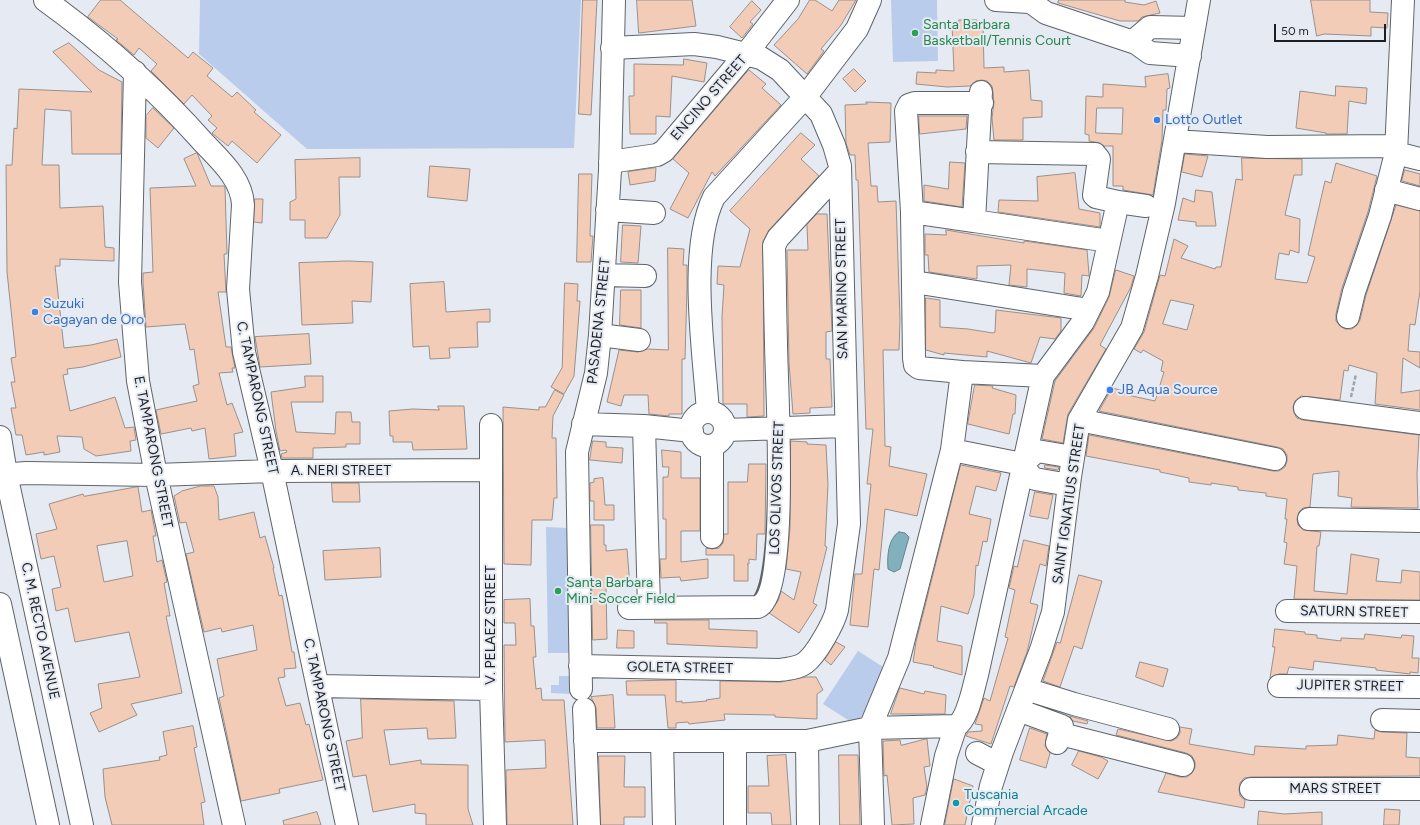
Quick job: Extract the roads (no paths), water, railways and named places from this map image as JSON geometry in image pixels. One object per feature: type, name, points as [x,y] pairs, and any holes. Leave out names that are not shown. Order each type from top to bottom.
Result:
[{"type":"main road","name":"C. TAMPARONG STREET","points":[[45,0],[136,72],[173,108],[235,179],[242,196],[238,289],[239,308],[252,387],[272,471],[347,825]]},
{"type":"main road","name":"PASADENA STREET","points":[[589,825],[580,666],[577,452],[596,373],[605,275],[610,162],[614,0]]},
{"type":"main road","name":"ENCINO STREET","points":[[610,162],[657,155],[664,151],[746,54],[788,0]]},
{"type":"main road","points":[[708,412],[701,310],[701,275],[702,235],[708,210],[714,197],[806,96],[857,29],[870,0]]},
{"type":"main road","points":[[996,0],[1028,1],[1046,13],[1139,44],[1150,53],[1190,56]]},
{"type":"main road","name":"SAINT IGNATIUS STREET","points":[[983,825],[991,786],[998,764],[1047,633],[1056,602],[1069,485],[1079,420],[1126,338],[1136,315],[1164,203],[1199,0]]},
{"type":"main road","points":[[1348,317],[1354,292],[1380,216],[1395,150],[1408,12]]},
{"type":"main road","points":[[1130,41],[1138,38],[1150,27],[1194,28]]},
{"type":"main road","name":"SAN MARINO STREET","points":[[612,48],[707,44],[761,58],[780,70],[806,96],[820,114],[826,125],[838,159],[840,171],[848,531],[836,615],[811,658],[806,662],[789,669],[779,670]]},
{"type":"main road","name":"E. TAMPARONG STREET","points":[[136,72],[130,282],[138,381],[156,475],[234,825]]},
{"type":"main road","points":[[974,221],[977,152],[982,97],[915,103],[907,107],[912,212],[915,365],[920,368],[962,372],[1043,376]]},
{"type":"main road","points":[[1175,141],[1267,147],[1395,150],[1420,159]]},
{"type":"main road","points":[[977,152],[1095,154],[1099,159],[1094,195],[1096,198],[1146,206]]},
{"type":"main road","name":"LOS OLIVOS STREET","points":[[644,426],[639,608],[758,606],[766,601],[769,593],[778,520],[780,427],[776,344],[775,243],[840,171]]},
{"type":"main road","points":[[1386,190],[1420,199]]},
{"type":"main road","points":[[585,741],[807,741],[870,728],[956,726],[961,723],[968,706],[977,675],[1022,464],[1043,376],[1083,322],[1098,292],[1118,202]]},
{"type":"main road","points":[[607,210],[654,213]]},
{"type":"main road","points":[[912,212],[1109,241]]},
{"type":"main road","points":[[605,275],[645,276]]},
{"type":"main road","points":[[914,282],[1089,310]]},
{"type":"main road","points":[[600,335],[639,340]]},
{"type":"main road","points":[[873,825],[870,728],[899,658],[952,450],[962,372]]},
{"type":"main road","points":[[1305,408],[1420,423]]},
{"type":"main road","points":[[712,537],[719,438],[722,420],[714,413],[708,412],[698,416],[695,419],[692,431],[696,440],[700,444],[719,438],[780,427],[845,426]]},
{"type":"main road","points":[[1079,420],[1275,459]]},
{"type":"main road","points":[[583,424],[644,426],[692,431]]},
{"type":"main road","name":"V. PELAEZ STREET","points":[[491,425],[492,689],[495,825]]},
{"type":"main road","name":"C. M. RECTO AVENUE","points":[[0,437],[3,475],[82,825]]},
{"type":"main road","points":[[952,450],[1022,464],[1035,479],[1069,485]]},
{"type":"main road","points":[[1022,464],[1037,451],[1073,457]]},
{"type":"main road","name":"A. NERI STREET","points":[[3,475],[26,473],[156,475],[272,471],[491,470]]},
{"type":"main road","points":[[1309,519],[1420,521]]},
{"type":"main road","points":[[0,604],[48,825]]},
{"type":"main road","name":"SATURN STREET","points":[[1288,611],[1420,612]]},
{"type":"main road","name":"GOLETA STREET","points":[[580,666],[779,670]]},
{"type":"main road","points":[[318,686],[492,689]]},
{"type":"main road","name":"JUPITER STREET","points":[[1279,686],[1420,687]]},
{"type":"main road","points":[[1026,689],[1074,704],[1168,729]]},
{"type":"main road","points":[[1018,710],[1060,725],[1062,727],[1059,739],[1183,765]]},
{"type":"main road","points":[[1382,720],[1420,720]]},
{"type":"main road","points":[[932,825],[946,756],[956,726]]},
{"type":"main road","points":[[662,741],[664,825]]},
{"type":"main road","points":[[807,741],[808,825]]},
{"type":"main road","points":[[734,742],[735,825]]},
{"type":"main road","points":[[977,753],[998,764]]},
{"type":"main road","name":"MARS STREET","points":[[1251,789],[1420,789]]},
{"type":"place","name":"Santa Barbara Basketball/Tennis Court","points":[[915,33]]},
{"type":"place","name":"Lotto Outlet","points":[[1157,120]]},
{"type":"place","name":"Suzuki Cagayan de Oro","points":[[35,312]]},
{"type":"place","name":"JB Aqua Source","points":[[1110,390]]},
{"type":"place","name":"Santa Barbara Mini-Soccer Field","points":[[558,591]]},
{"type":"place","name":"Tuscania Commercial Arcade","points":[[956,803]]}]
